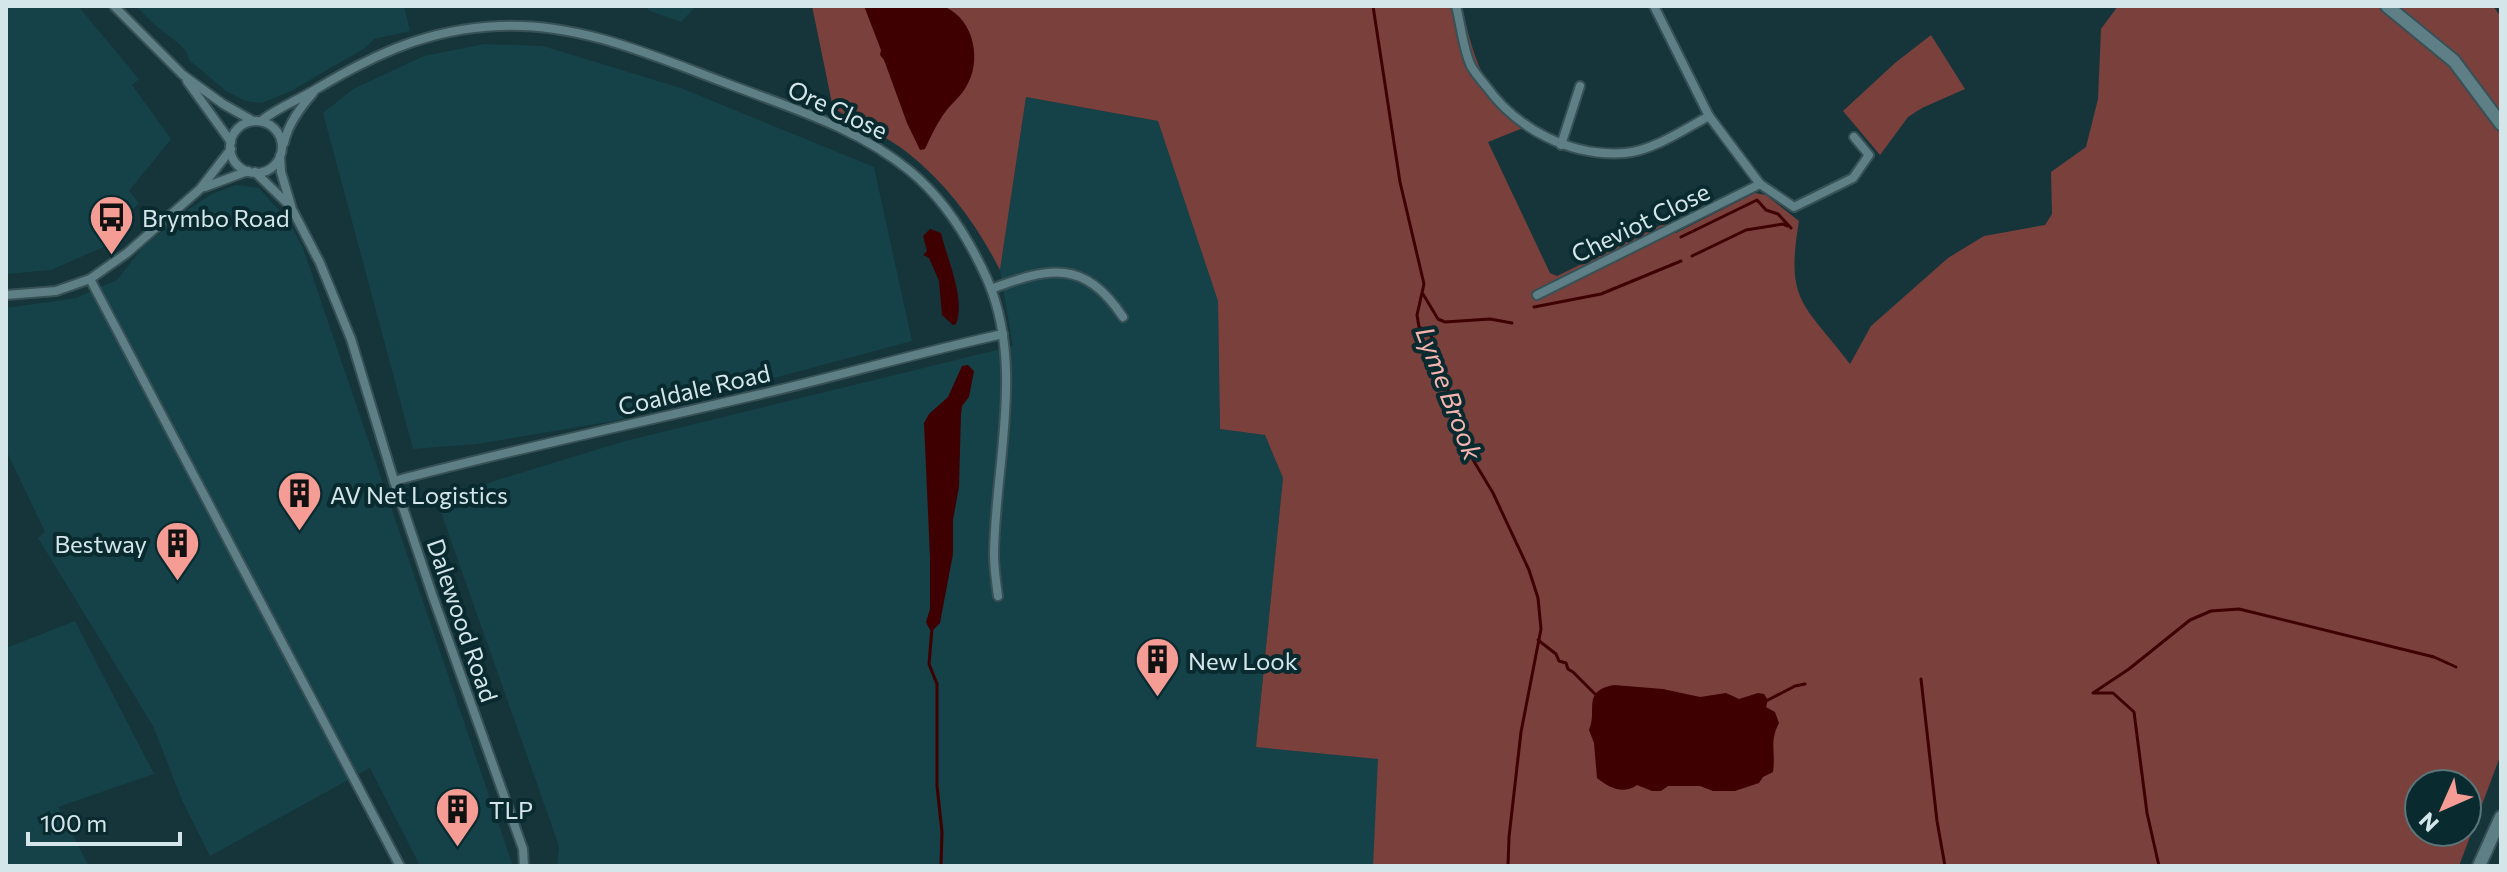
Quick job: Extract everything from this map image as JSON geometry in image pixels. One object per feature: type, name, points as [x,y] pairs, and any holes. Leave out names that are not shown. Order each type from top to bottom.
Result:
[{"type":"main road","points":[[2387,6],[2454,61],[2501,124]]},
{"type":"main road","points":[[2479,866],[2501,817]]},
{"type":"street","points":[[114,6],[183,75],[223,104],[278,132],[281,153],[271,168],[217,181],[200,189]]},
{"type":"street","points":[[1456,6],[1471,66],[1517,121],[1561,145],[1627,153],[1661,142],[1709,116]]},
{"type":"street","points":[[1654,6],[1709,116],[1760,184],[1794,207],[1853,178],[1869,155],[1854,137]]},
{"type":"street","name":"Ore Close","points":[[257,121],[343,72],[415,40],[451,31],[530,26],[612,40],[808,114],[852,132],[882,149],[913,173],[940,201],[963,233],[991,289],[1003,334],[1005,400],[994,554],[998,596]]},
{"type":"street","points":[[183,75],[231,146],[237,164],[252,172]]},
{"type":"street","points":[[1561,145],[1580,86]]},
{"type":"street","name":"Ore Close","points":[[281,153],[286,133],[316,89]]},
{"type":"street","points":[[6,295],[56,291],[90,279],[127,253],[200,189],[231,146],[240,127],[257,121]]},
{"type":"street","name":"Dalewood Road","points":[[281,153],[281,172],[292,209],[320,263],[351,339],[394,481],[523,849],[524,866]]},
{"type":"street","name":"Dalewood Road","points":[[252,172],[292,209]]},
{"type":"street","name":"Cheviot Close","points":[[1537,295],[1760,184]]},
{"type":"street","points":[[991,289],[1038,273],[1065,273],[1092,282],[1111,299],[1123,317]]},
{"type":"street","points":[[90,279],[400,866]]},
{"type":"street","name":"Coaldale Road","points":[[394,481],[486,456],[637,424],[1003,334]]},
{"type":"shaded area","points":[[6,6],[78,6],[139,79],[132,85],[171,139],[129,191],[139,203],[122,222],[126,237],[51,270],[6,274]]},
{"type":"shaded area","points":[[136,6],[404,6],[410,31],[374,39],[365,48],[291,91],[262,103],[245,101],[226,91],[189,60],[186,51]]},
{"type":"shaded area","points":[[644,6],[696,6],[681,22]]},
{"type":"shaded area","points":[[812,6],[1462,6],[1483,75],[1492,90],[1521,121],[1523,128],[1488,142],[1550,273],[1557,276],[1669,221],[1676,233],[1755,193],[1766,195],[1799,221],[1795,248],[1797,286],[1810,314],[1850,364],[1871,326],[1948,258],[1984,236],[2045,225],[2052,214],[2051,172],[2086,147],[2098,99],[2101,29],[2118,6],[2493,6],[2501,17],[2501,754],[2483,802],[2483,768],[2403,768],[2403,848],[2466,848],[2459,866],[1373,866],[1378,759],[1256,747],[1283,478],[1265,435],[1220,429],[1218,301],[1158,121],[1026,97],[1000,270],[982,237],[949,192],[922,165],[880,135],[833,108]]},
{"type":"shaded area","points":[[864,6],[945,7],[963,21],[969,31],[974,54],[971,77],[940,120],[925,149],[920,150],[907,123]]},
{"type":"shaded area","points":[[1931,35],[1965,89],[1908,117],[1880,155],[1843,111]]},
{"type":"shaded area","points":[[484,44],[543,46],[681,88],[874,167],[912,341],[614,421],[477,444],[413,449],[323,113],[353,89],[424,56]]},
{"type":"shaded area","points":[[1026,97],[1158,121],[1218,301],[1220,429],[1265,435],[1283,478],[1256,746],[1379,759],[1373,866],[557,866],[559,846],[438,504],[497,480],[625,441],[1013,346],[1000,270]]},
{"type":"shaded area","points":[[236,185],[259,188],[290,223],[303,248],[513,866],[420,866],[370,768],[210,856],[182,800],[153,726],[38,538],[45,532],[6,450],[6,308],[76,298],[117,280],[142,248],[186,211],[212,194]]},
{"type":"shaded area","points":[[930,229],[941,233],[954,279],[959,303],[956,324],[953,325],[942,315],[939,281],[929,258],[923,255],[927,251],[923,236]]},
{"type":"shaded area","points":[[968,365],[974,371],[969,397],[962,406],[961,414],[953,554],[940,623],[931,632],[926,622],[930,609],[930,557],[924,423],[929,414],[948,397],[962,366]]},
{"type":"shaded area","points":[[75,621],[154,774],[58,807],[89,866],[6,866],[6,648]]},
{"type":"shaded area","points":[[1614,685],[1663,689],[1700,697],[1726,693],[1739,699],[1764,694],[1768,700],[1766,707],[1775,712],[1779,723],[1773,742],[1773,772],[1759,783],[1735,791],[1668,786],[1661,791],[1652,791],[1637,785],[1622,790],[1607,785],[1597,778],[1594,743],[1589,730],[1594,697],[1597,692]]},
{"type":"waterway","name":"Lyme Brook","points":[[1373,6],[1400,182],[1424,284],[1417,315],[1419,327],[1430,332],[1466,448],[1493,493],[1529,570],[1538,598],[1541,629],[1521,732],[1508,866]]},
{"type":"waterway","points":[[1681,237],[1757,200],[1766,210],[1778,214],[1791,228]]},
{"type":"waterway","points":[[1692,256],[1746,230],[1787,226]]},
{"type":"waterway","points":[[1534,307],[1601,294],[1681,261]]},
{"type":"waterway","points":[[1423,294],[1438,319],[1445,322],[1490,319],[1512,323]]},
{"type":"waterway","points":[[2159,866],[2147,813],[2134,712],[2113,693],[2093,693],[2129,669],[2190,620],[2211,611],[2239,609],[2434,657],[2456,667]]},
{"type":"waterway","points":[[932,628],[929,664],[937,684],[941,866]]},
{"type":"waterway","points":[[1538,640],[1556,654],[1559,661],[1566,663],[1568,669],[1595,694]]},
{"type":"waterway","points":[[1921,679],[1945,866]]},
{"type":"waterway","points":[[1768,700],[1805,684]]},
{"type":"place","name":"Brymbo Road","points":[[111,256]]},
{"type":"place","name":"AV Net Logistics","points":[[299,533]]},
{"type":"place","name":"Bestway","points":[[178,582]]},
{"type":"place","name":"New Look","points":[[1157,699]]},
{"type":"place","name":"TLP","points":[[458,848]]}]
